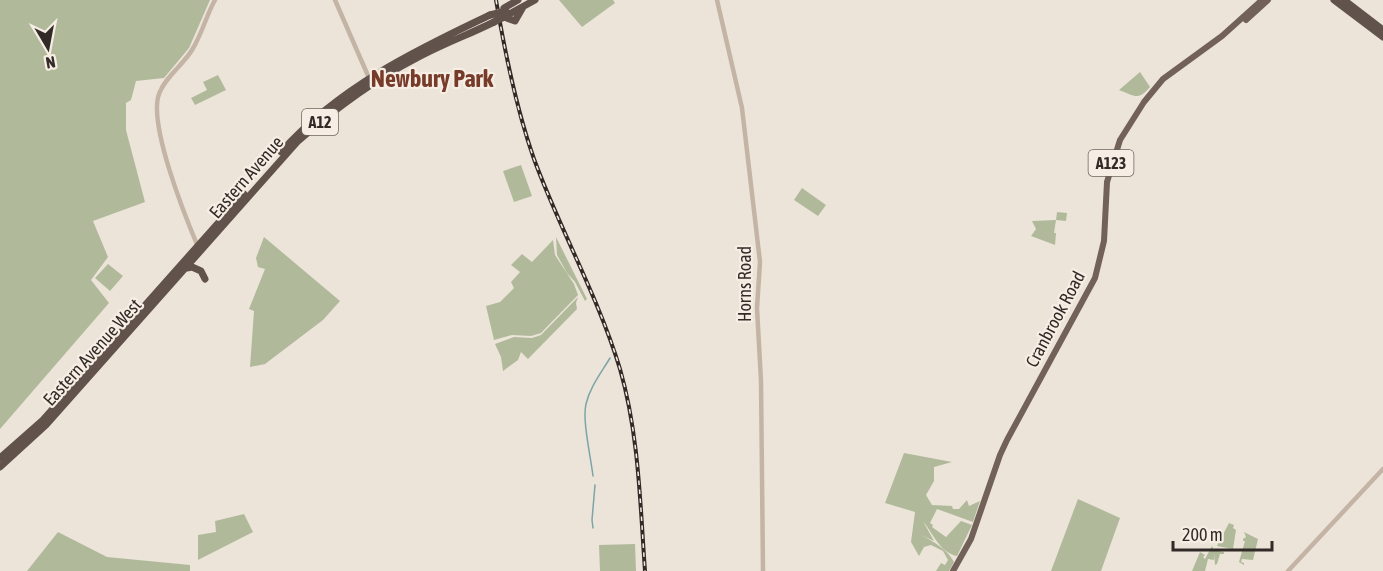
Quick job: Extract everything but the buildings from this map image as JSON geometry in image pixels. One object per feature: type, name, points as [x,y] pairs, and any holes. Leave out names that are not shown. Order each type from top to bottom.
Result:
[{"type":"highway","name":"Eastern Avenue","points":[[199,249],[295,137],[327,108],[369,78],[410,54],[456,32],[494,22],[521,3],[535,0]]},
{"type":"highway","points":[[1334,0],[1383,37]]},
{"type":"highway","points":[[1344,0],[1383,30]]},
{"type":"highway","points":[[506,12],[515,21],[521,3]]},
{"type":"highway","name":"Eastern Avenue","points":[[199,249],[290,149],[331,113],[413,59],[473,28],[490,15],[506,12]]},
{"type":"highway","name":"Eastern Avenue West","points":[[0,467],[46,425],[187,268],[199,249]]},
{"type":"highway","name":"Eastern Avenue West","points":[[0,458],[42,421],[199,249]]},
{"type":"highway","points":[[187,268],[192,267],[201,271],[205,279]]},
{"type":"main road","name":"Cranbrook Road","points":[[953,571],[971,538],[1007,440],[1095,278],[1104,241],[1107,182],[1120,140],[1144,102],[1163,79],[1222,36],[1262,0]]},
{"type":"main road","name":"Cranbrook Road","points":[[1222,36],[1228,34],[1268,0]]},
{"type":"street","points":[[199,249],[176,188],[162,138],[158,123],[158,101],[164,85],[194,47],[215,0]]},
{"type":"street","points":[[334,0],[369,78]]},
{"type":"street","name":"Horns Road","points":[[717,0],[742,108],[760,262],[757,308],[761,381],[763,571]]},
{"type":"street","points":[[1288,571],[1383,469]]},
{"type":"green space","points":[[0,0],[210,0],[189,48],[164,78],[136,81],[131,100],[126,103],[126,130],[145,202],[93,221],[108,257],[91,280],[109,303],[0,429]]},
{"type":"green space","points":[[559,0],[613,0],[615,3],[582,27]]},
{"type":"green space","points":[[1140,72],[1150,87],[1146,91],[1136,96],[1119,90]]},
{"type":"green space","points":[[218,75],[226,90],[195,105],[191,98],[207,90],[203,82]]},
{"type":"green space","points":[[521,165],[532,196],[514,202],[503,171]]},
{"type":"green space","points":[[802,188],[826,205],[818,216],[794,200]]},
{"type":"green space","points":[[1057,212],[1067,213],[1066,221],[1056,220]]},
{"type":"green space","points":[[1056,220],[1055,245],[1031,236],[1036,229],[1032,221]]},
{"type":"green space","points":[[264,237],[340,301],[323,320],[265,364],[250,367],[254,311],[249,309],[265,269],[258,267],[256,258]]},
{"type":"green space","points":[[556,237],[587,299],[585,301],[557,255]]},
{"type":"green space","points":[[553,240],[555,255],[574,284],[578,295],[541,333],[531,336],[512,335],[494,340],[486,306],[500,302],[514,288],[511,282],[520,272],[511,265],[522,254],[532,262]]},
{"type":"green space","points":[[108,264],[123,276],[110,291],[95,278]]},
{"type":"green space","points":[[578,297],[577,309],[528,359],[521,352],[518,360],[503,371],[501,357],[495,344],[514,337],[532,338],[541,335]]},
{"type":"green space","points":[[904,453],[952,462],[934,467],[934,481],[926,495],[932,505],[952,506],[953,509],[959,509],[967,500],[969,506],[980,501],[973,522],[937,509],[930,523],[946,537],[961,521],[972,525],[957,556],[941,547],[923,521],[934,541],[921,535],[943,549],[954,562],[949,571],[936,571],[941,563],[945,565],[948,560],[943,551],[931,545],[924,547],[919,556],[911,542],[915,512],[885,503]]},
{"type":"green space","points":[[1078,499],[1120,518],[1101,571],[1051,571]]},
{"type":"green space","points":[[244,514],[253,532],[198,560],[198,535],[216,532],[215,521]]},
{"type":"green space","points":[[1229,523],[1234,525],[1233,528],[1236,530],[1233,549],[1217,546]]},
{"type":"green space","points":[[58,532],[107,557],[190,565],[190,571],[27,571]]},
{"type":"green space","points":[[1244,532],[1258,539],[1253,560],[1242,559],[1241,562],[1244,565],[1239,562],[1245,541],[1243,539],[1246,537]]},
{"type":"green space","points":[[635,544],[636,571],[600,571],[599,545]]},
{"type":"green space","points":[[1212,546],[1214,550],[1224,552],[1220,554],[1217,564],[1215,565],[1214,554],[1214,560],[1208,559],[1205,571],[1192,571],[1200,552],[1205,555],[1203,557],[1205,559]]},
{"type":"waterway","points":[[593,476],[586,429],[586,404],[593,386],[610,358]]},
{"type":"waterway","points":[[593,528],[595,485]]},
{"type":"railway","points":[[496,0],[512,80],[534,159],[601,315],[620,369],[635,444],[645,571]]},
{"type":"district","name":"Newbury Park","points":[[432,78]]}]
